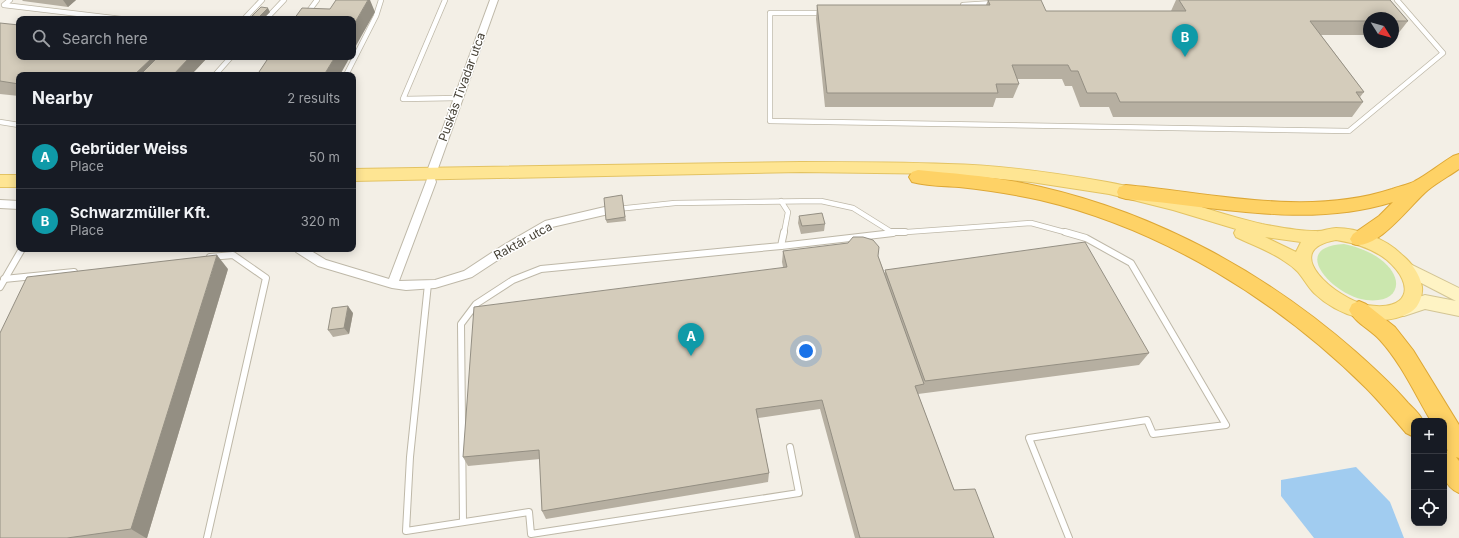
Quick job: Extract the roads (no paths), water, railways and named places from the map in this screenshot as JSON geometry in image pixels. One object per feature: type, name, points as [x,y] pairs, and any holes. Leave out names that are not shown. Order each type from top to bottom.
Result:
[{"type":"highway","points":[[1360,239],[1386,221],[1420,186],[1459,160]]},
{"type":"highway","points":[[918,177],[991,184],[1057,197],[1125,219],[1187,246],[1264,292],[1326,339],[1370,378],[1411,423]]},
{"type":"highway","points":[[1126,192],[1157,194],[1259,208],[1306,210],[1352,206],[1377,200],[1420,186]]},
{"type":"highway","points":[[1359,310],[1387,333],[1405,357],[1442,418]]},
{"type":"highway","points":[[1447,426],[1459,447]]},
{"type":"highway","points":[[1447,464],[1459,481]]},
{"type":"main road","points":[[356,183],[431,178],[708,168],[915,167],[1031,176],[1075,182],[1126,192],[1262,230],[1316,238],[1336,234],[1360,239],[1392,255],[1404,267],[1412,279],[1415,291],[1412,301],[1404,309],[1392,313],[1376,313],[1359,310],[1345,304],[1321,288],[1312,279],[1306,269],[1303,259],[1304,250],[1308,243],[1316,238]]},
{"type":"main road","points":[[356,174],[431,178],[991,178],[1071,188],[1122,198],[1222,225],[1268,244],[1288,255],[1306,269]]},
{"type":"main road","points":[[0,180],[16,181]]},
{"type":"street","name":"Puskás Tivadar utca","points":[[392,284],[494,0]]},
{"type":"street","points":[[0,204],[16,205]]},
{"type":"street","name":"Raktár utca","points":[[305,252],[322,263],[392,284],[406,286],[435,284],[468,274],[506,249],[549,224],[613,209]]},
{"type":"street","points":[[1404,267],[1459,296]]},
{"type":"street","points":[[1404,309],[1425,302],[1459,309]]},
{"type":"lane","points":[[10,0],[4,5],[96,16]]},
{"type":"lane","points":[[247,16],[262,0]]},
{"type":"lane","points":[[269,16],[284,0]]},
{"type":"lane","points":[[305,16],[317,0]]},
{"type":"lane","points":[[356,55],[376,16],[381,0]]},
{"type":"lane","points":[[445,0],[403,99],[458,98]]},
{"type":"lane","points":[[824,13],[770,13],[770,121],[1349,131],[1443,53],[1397,0]]},
{"type":"lane","points":[[956,6],[1003,2]]},
{"type":"lane","points":[[218,72],[228,60]]},
{"type":"lane","points":[[348,72],[354,60]]},
{"type":"lane","points":[[0,122],[16,125]]},
{"type":"lane","points":[[781,201],[788,212],[781,246]]},
{"type":"lane","name":"Raktár utca","points":[[613,209],[675,203],[821,201],[853,208],[893,232]]},
{"type":"lane","points":[[463,522],[461,324],[476,304],[514,280],[541,269],[781,246],[893,232],[1031,223],[1086,238],[1130,263],[1226,425],[1153,434],[1146,420],[1029,438],[1069,538]]},
{"type":"lane","points":[[0,287],[20,252]]},
{"type":"lane","points":[[202,258],[233,254],[266,278],[206,538]]},
{"type":"lane","points":[[4,279],[83,271]]},
{"type":"lane","points":[[428,284],[410,457],[405,535],[463,522],[529,512],[531,534],[800,493],[790,446]]},
{"type":"water","points":[[1356,467],[1390,502],[1404,538],[1314,538],[1281,496],[1281,480]]},
{"type":"place","name":"Schwarzmüller Kft.","points":[[1185,57]]},
{"type":"place","name":"Gebrüder Weiss","points":[[691,356]]}]
